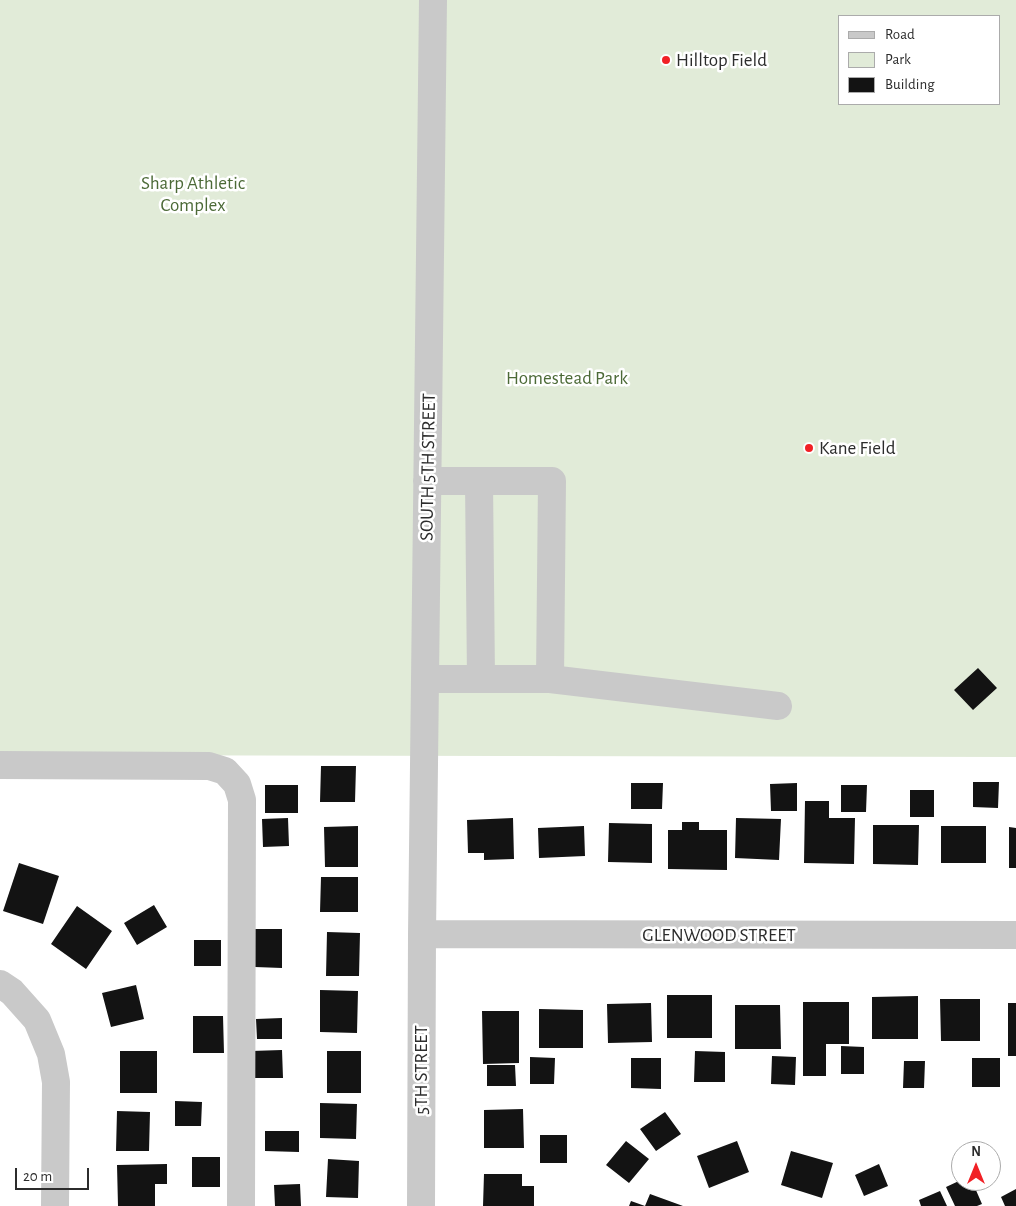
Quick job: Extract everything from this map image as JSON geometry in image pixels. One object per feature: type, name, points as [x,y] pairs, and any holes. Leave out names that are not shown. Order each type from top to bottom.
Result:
[{"type":"street","name":"SOUTH 5TH STREET","points":[[422,934],[433,0]]},
{"type":"street","points":[[427,481],[552,481],[550,679]]},
{"type":"street","points":[[479,481],[481,679]]},
{"type":"street","points":[[425,679],[550,679],[778,706]]},
{"type":"street","points":[[0,765],[209,766],[225,771],[237,784],[242,800],[241,1206]]},
{"type":"street","name":"GLENWOOD STREET","points":[[422,934],[1016,935]]},
{"type":"street","name":"5TH STREET","points":[[421,1206],[422,934]]},
{"type":"street","points":[[0,984],[12,992],[36,1020],[51,1054],[56,1082],[55,1206]]},
{"type":"green space","name":"Homestead Park","points":[[0,0],[1016,0],[1016,757],[0,755]]},
{"type":"building","points":[[978,668],[997,688],[973,710],[954,690]]},
{"type":"building","points":[[321,766],[356,766],[355,802],[320,802]]},
{"type":"building","points":[[973,782],[999,782],[998,808],[973,807]]},
{"type":"building","points":[[631,783],[663,783],[662,809],[631,809]]},
{"type":"building","points":[[797,783],[797,811],[771,811],[770,784]]},
{"type":"building","points":[[265,785],[298,785],[298,813],[265,813]]},
{"type":"building","points":[[841,785],[867,785],[866,812],[841,812]]},
{"type":"building","points":[[910,790],[934,790],[934,817],[910,817]]},
{"type":"building","points":[[805,801],[829,801],[829,818],[855,818],[854,864],[804,863]]},
{"type":"building","points":[[288,818],[289,846],[263,847],[262,819]]},
{"type":"building","points":[[513,818],[514,859],[484,860],[484,853],[468,853],[467,820]]},
{"type":"building","points":[[736,818],[781,819],[779,860],[735,858]]},
{"type":"building","points":[[682,822],[699,822],[699,830],[727,830],[727,870],[668,869],[668,830],[682,830]]},
{"type":"building","points":[[609,823],[652,824],[652,863],[608,862]]},
{"type":"building","points":[[873,825],[919,825],[918,865],[873,864]]},
{"type":"building","points":[[358,826],[358,867],[325,867],[324,827]]},
{"type":"building","points":[[584,826],[585,856],[539,858],[538,828]]},
{"type":"building","points":[[941,826],[986,826],[986,863],[941,863]]},
{"type":"building","points":[[1009,827],[1016,828],[1016,868],[1009,868]]},
{"type":"building","points":[[19,863],[59,876],[43,924],[3,911]]},
{"type":"building","points":[[321,877],[358,877],[358,912],[320,912]]},
{"type":"building","points":[[154,905],[167,927],[137,945],[124,923]]},
{"type":"building","points":[[77,906],[112,931],[86,969],[51,944]]},
{"type":"building","points":[[255,929],[282,929],[282,968],[255,967]]},
{"type":"building","points":[[327,932],[360,933],[359,976],[326,976]]},
{"type":"building","points":[[194,940],[221,940],[221,966],[194,966]]},
{"type":"building","points":[[136,985],[144,1019],[111,1027],[102,993]]},
{"type":"building","points":[[320,990],[358,991],[357,1033],[320,1032]]},
{"type":"building","points":[[667,995],[712,995],[712,1038],[667,1038]]},
{"type":"building","points":[[918,996],[918,1039],[872,1039],[872,997]]},
{"type":"building","points":[[940,999],[980,999],[980,1041],[941,1041]]},
{"type":"building","points":[[803,1002],[849,1002],[849,1044],[826,1044],[826,1076],[803,1076]]},
{"type":"building","points":[[651,1003],[652,1042],[608,1043],[607,1004]]},
{"type":"building","points":[[1008,1003],[1016,1003],[1016,1056],[1008,1056]]},
{"type":"building","points":[[735,1005],[780,1005],[781,1049],[735,1049]]},
{"type":"building","points":[[539,1009],[583,1010],[583,1048],[539,1048]]},
{"type":"building","points":[[482,1011],[519,1011],[519,1063],[483,1064]]},
{"type":"building","points":[[193,1016],[223,1016],[224,1053],[193,1053]]},
{"type":"building","points":[[282,1018],[282,1039],[257,1039],[256,1019]]},
{"type":"building","points":[[841,1046],[864,1047],[864,1074],[841,1074]]},
{"type":"building","points":[[282,1050],[283,1078],[251,1078],[251,1051]]},
{"type":"building","points":[[120,1051],[157,1051],[157,1093],[120,1093]]},
{"type":"building","points":[[327,1051],[361,1051],[361,1093],[327,1093]]},
{"type":"building","points":[[695,1051],[725,1052],[725,1082],[694,1082]]},
{"type":"building","points":[[772,1056],[796,1057],[795,1085],[771,1084]]},
{"type":"building","points":[[530,1057],[555,1058],[554,1084],[530,1084]]},
{"type":"building","points":[[631,1058],[661,1058],[661,1089],[631,1088]]},
{"type":"building","points":[[972,1058],[1000,1058],[1000,1087],[972,1087]]},
{"type":"building","points":[[904,1061],[925,1061],[924,1088],[903,1088]]},
{"type":"building","points":[[487,1065],[515,1065],[516,1086],[487,1086]]},
{"type":"building","points":[[175,1101],[202,1102],[201,1126],[175,1126]]},
{"type":"building","points":[[320,1103],[357,1104],[356,1139],[320,1138]]},
{"type":"building","points":[[523,1109],[524,1148],[484,1148],[484,1110]]},
{"type":"building","points":[[117,1111],[150,1112],[149,1151],[116,1151]]},
{"type":"building","points":[[665,1112],[681,1134],[656,1151],[640,1129]]},
{"type":"building","points":[[265,1131],[299,1131],[299,1152],[265,1151]]},
{"type":"building","points":[[540,1135],[567,1135],[567,1163],[540,1163]]},
{"type":"building","points":[[626,1141],[649,1159],[629,1183],[606,1165]]},
{"type":"building","points":[[737,1141],[749,1172],[709,1188],[697,1156]]},
{"type":"building","points":[[791,1151],[833,1163],[822,1198],[781,1185]]},
{"type":"building","points":[[192,1157],[220,1157],[220,1187],[192,1187]]},
{"type":"building","points":[[328,1159],[359,1161],[358,1198],[326,1197]]},
{"type":"building","points":[[167,1164],[167,1184],[155,1184],[155,1206],[118,1206],[117,1165]]},
{"type":"building","points":[[879,1164],[888,1186],[864,1196],[855,1175]]},
{"type":"building","points":[[484,1174],[522,1174],[522,1186],[534,1186],[534,1206],[483,1206]]},
{"type":"building","points":[[300,1184],[301,1206],[275,1206],[274,1185]]},
{"type":"building","points":[[951,1185],[951,1191],[976,1191],[982,1204],[977,1206],[955,1206],[946,1187]]},
{"type":"building","points":[[1016,1189],[1016,1206],[1005,1206],[1001,1197]]},
{"type":"building","points":[[940,1191],[947,1206],[921,1206],[919,1200]]},
{"type":"building","points":[[650,1194],[683,1206],[645,1206]]},
{"type":"building","points":[[631,1201],[645,1206],[629,1206]]},
{"type":"place","name":"Hilltop Field","points":[[666,60]]},
{"type":"place","name":"Kane Field","points":[[809,448]]},
{"type":"park label","name":"Sharp Athletic Complex","points":[[193,194]]}]
